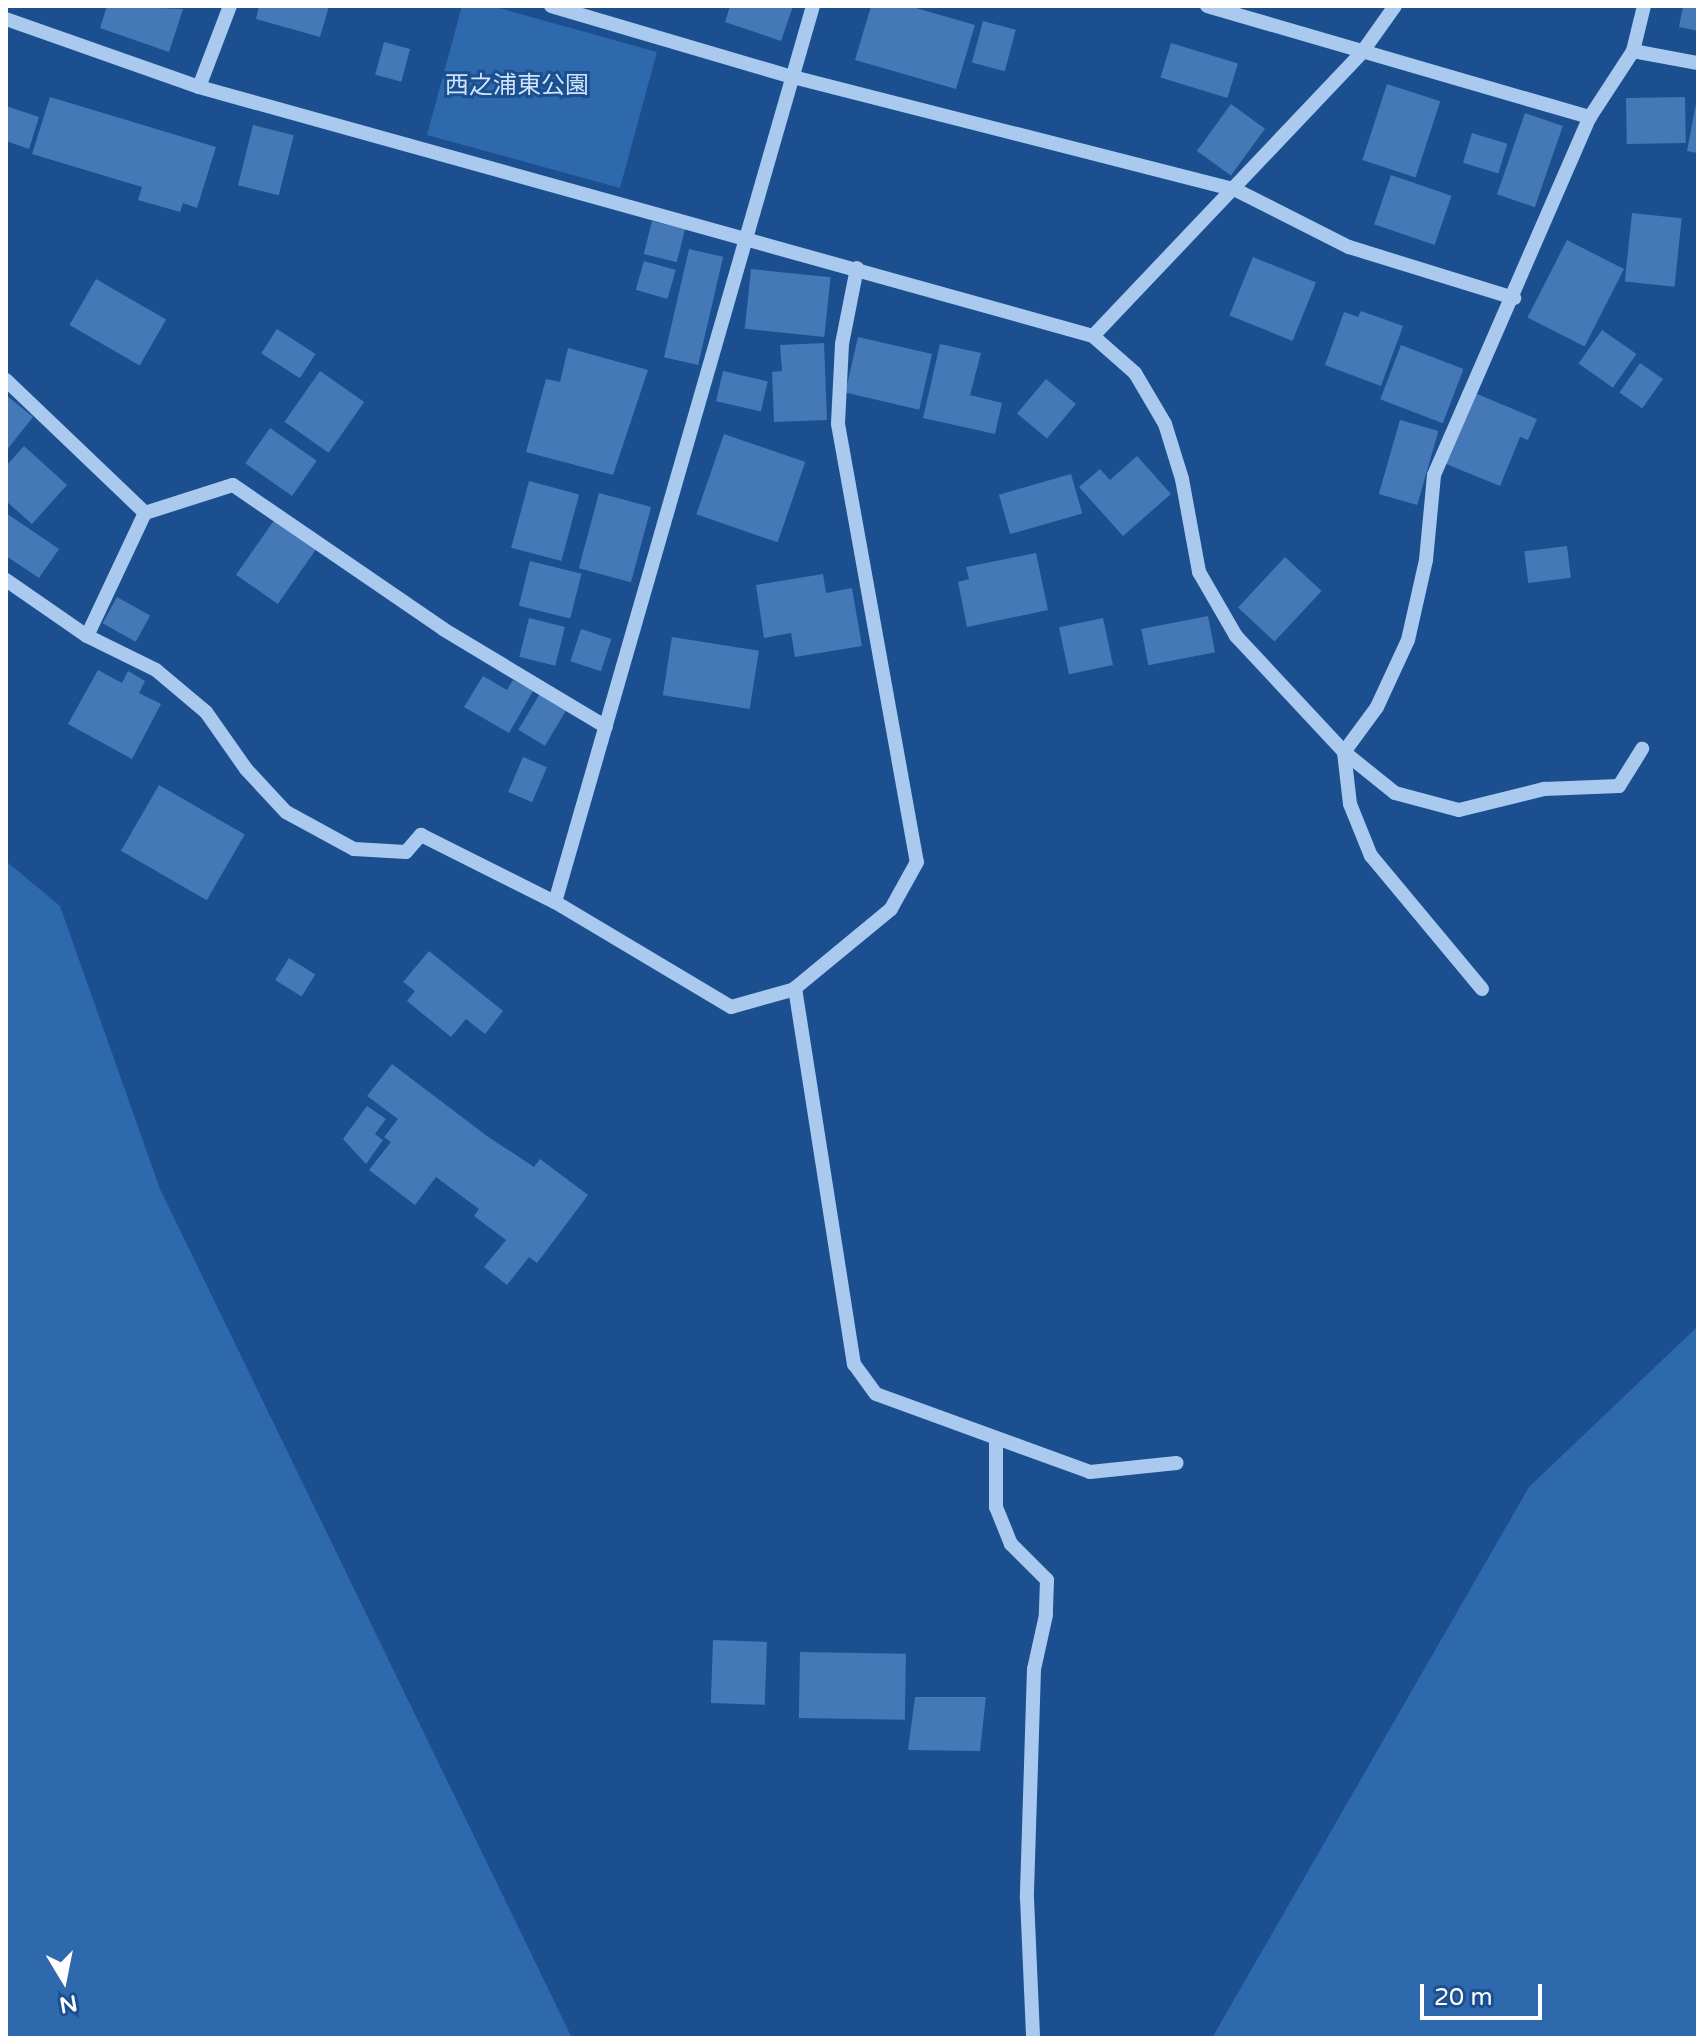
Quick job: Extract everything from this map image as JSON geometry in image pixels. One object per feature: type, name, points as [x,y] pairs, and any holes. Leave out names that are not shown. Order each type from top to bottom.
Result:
[{"type":"street","points":[[199,87],[230,6]]},
{"type":"street","points":[[551,6],[793,77],[1234,189],[1349,247],[1514,298]]},
{"type":"street","points":[[555,902],[813,6]]},
{"type":"street","points":[[1207,6],[1590,117]]},
{"type":"street","points":[[1093,336],[1363,51],[1395,6]]},
{"type":"street","points":[[1482,989],[1371,856],[1350,804],[1344,752],[1377,707],[1408,640],[1426,560],[1434,475],[1514,298],[1590,117],[1633,51],[1644,6]]},
{"type":"street","points":[[6,19],[199,87],[747,236],[1093,336],[1135,373],[1165,424],[1182,479],[1199,572],[1236,636],[1344,752],[1395,793],[1459,810],[1544,789],[1619,786],[1642,749]]},
{"type":"street","points":[[1633,51],[1698,63]]},
{"type":"street","points":[[6,580],[87,636],[156,670],[206,712],[246,769],[286,812],[354,849],[406,852],[421,835],[555,902],[731,1007],[795,989],[891,909],[917,862],[838,424],[842,344],[857,268]]},
{"type":"street","points":[[6,380],[145,513]]},
{"type":"street","points":[[87,636],[145,513],[233,485],[443,629],[606,727]]},
{"type":"street","points":[[795,989],[854,1364],[876,1394],[1090,1472],[1177,1463]]},
{"type":"street","points":[[996,1438],[996,1507],[1011,1544],[1047,1580],[1032,1730],[1027,1898],[1033,2038]]},
{"type":"green space","name":"西之浦東公園","points":[[462,6],[492,6],[657,52],[620,188],[427,135]]},
{"type":"green space","points":[[6,861],[60,906],[160,1189],[572,2038],[6,2038]]},
{"type":"green space","points":[[1698,1326],[1698,2038],[1212,2038],[1529,1487]]},
{"type":"building","points":[[107,6],[183,9],[169,52],[100,28]]},
{"type":"building","points":[[259,6],[329,6],[320,37],[256,19]]},
{"type":"building","points":[[730,6],[793,6],[781,41],[725,22]]},
{"type":"building","points":[[871,6],[909,6],[975,25],[956,89],[855,60]]},
{"type":"building","points":[[1683,6],[1698,6],[1698,31],[1679,27]]},
{"type":"building","points":[[983,21],[1016,30],[1005,71],[972,63]]},
{"type":"building","points":[[384,42],[410,49],[401,82],[375,75]]},
{"type":"building","points":[[1171,43],[1238,63],[1227,98],[1160,77]]},
{"type":"building","points":[[1387,84],[1440,101],[1416,177],[1362,160]]},
{"type":"building","points":[[1698,93],[1698,153],[1687,151]]},
{"type":"building","points":[[50,97],[216,147],[197,208],[183,203],[180,212],[138,200],[142,187],[32,154]]},
{"type":"building","points":[[1685,97],[1686,143],[1627,144],[1626,98]]},
{"type":"building","points":[[1231,104],[1265,129],[1231,176],[1197,151]]},
{"type":"building","points":[[6,106],[39,117],[29,149],[6,141]]},
{"type":"building","points":[[1525,113],[1563,126],[1535,207],[1497,194]]},
{"type":"building","points":[[253,125],[294,135],[279,195],[238,185]]},
{"type":"building","points":[[1472,133],[1507,144],[1498,173],[1463,163]]},
{"type":"building","points":[[1391,175],[1452,196],[1435,245],[1374,224]]},
{"type":"building","points":[[1632,213],[1682,218],[1675,287],[1625,282]]},
{"type":"building","points":[[652,221],[685,229],[677,262],[644,254]]},
{"type":"building","points":[[1567,240],[1624,269],[1585,347],[1528,318]]},
{"type":"building","points":[[689,249],[723,257],[698,365],[664,357]]},
{"type":"building","points":[[1253,257],[1316,282],[1292,341],[1229,315]]},
{"type":"building","points":[[644,261],[676,270],[667,299],[636,290]]},
{"type":"building","points":[[751,269],[831,277],[824,337],[745,329]]},
{"type":"building","points":[[96,279],[166,320],[140,365],[70,325]]},
{"type":"building","points":[[1361,311],[1403,326],[1381,386],[1325,365],[1344,312],[1358,317]]},
{"type":"building","points":[[277,329],[316,354],[300,378],[261,353]]},
{"type":"building","points":[[1602,330],[1636,354],[1613,388],[1578,364]]},
{"type":"building","points":[[858,337],[932,354],[919,410],[845,393]]},
{"type":"building","points":[[824,343],[827,420],[774,422],[772,372],[782,371],[780,345]]},
{"type":"building","points":[[940,344],[981,353],[970,395],[1002,403],[995,434],[923,418]]},
{"type":"building","points":[[1401,345],[1464,369],[1443,423],[1380,399]]},
{"type":"building","points":[[568,348],[648,370],[613,475],[526,452],[546,379],[560,382]]},
{"type":"building","points":[[1640,363],[1663,379],[1642,409],[1619,392]]},
{"type":"building","points":[[320,371],[364,402],[329,453],[284,422]]},
{"type":"building","points":[[723,371],[768,381],[761,412],[716,401]]},
{"type":"building","points":[[1046,379],[1076,404],[1047,439],[1017,413]]},
{"type":"building","points":[[1475,393],[1537,419],[1528,440],[1520,437],[1500,486],[1446,464]]},
{"type":"building","points":[[6,395],[33,417],[6,451]]},
{"type":"building","points":[[1400,420],[1438,431],[1417,505],[1379,494]]},
{"type":"building","points":[[270,428],[317,461],[292,496],[245,463]]},
{"type":"building","points":[[724,434],[805,462],[778,542],[696,514]]},
{"type":"building","points":[[24,446],[67,485],[32,524],[6,501],[6,466]]},
{"type":"building","points":[[1137,456],[1171,494],[1123,536],[1079,487],[1100,469],[1110,480]]},
{"type":"building","points":[[1071,474],[1082,513],[1010,534],[999,495]]},
{"type":"building","points":[[529,481],[579,494],[561,561],[511,548]]},
{"type":"building","points":[[599,493],[651,507],[631,582],[579,568]]},
{"type":"building","points":[[6,513],[59,549],[39,578],[6,556]]},
{"type":"building","points":[[275,519],[317,548],[278,604],[236,575]]},
{"type":"building","points":[[1567,546],[1571,578],[1528,583],[1524,551]]},
{"type":"building","points":[[1036,553],[1048,610],[967,627],[958,582],[969,579],[966,567]]},
{"type":"building","points":[[1285,557],[1322,591],[1275,642],[1238,607]]},
{"type":"building","points":[[530,561],[581,574],[570,618],[519,606]]},
{"type":"building","points":[[823,574],[826,593],[852,588],[862,646],[795,657],[791,633],[764,638],[756,585]]},
{"type":"building","points":[[117,597],[150,615],[136,642],[102,623]]},
{"type":"building","points":[[1208,616],[1215,652],[1148,665],[1141,629]]},
{"type":"building","points":[[529,618],[565,627],[555,666],[519,657]]},
{"type":"building","points":[[1103,618],[1113,665],[1069,674],[1059,627]]},
{"type":"building","points":[[581,629],[611,639],[601,671],[570,661]]},
{"type":"building","points":[[672,637],[759,651],[750,709],[663,695]]},
{"type":"building","points":[[98,670],[122,683],[128,671],[145,681],[139,693],[161,704],[132,759],[68,724]]},
{"type":"building","points":[[483,676],[507,690],[513,680],[533,691],[509,733],[464,707]]},
{"type":"building","points":[[541,692],[568,708],[545,746],[518,730]]},
{"type":"building","points":[[523,757],[547,767],[532,802],[508,792]]},
{"type":"building","points":[[159,785],[245,834],[207,900],[121,851]]},
{"type":"building","points":[[429,951],[503,1011],[485,1034],[466,1019],[451,1037],[407,1001],[415,991],[403,982]]},
{"type":"building","points":[[289,958],[315,974],[302,996],[275,980]]},
{"type":"building","points":[[392,1064],[487,1136],[534,1167],[540,1159],[588,1195],[537,1263],[529,1257],[507,1285],[484,1267],[506,1240],[474,1216],[479,1209],[436,1177],[415,1205],[369,1170],[391,1142],[384,1137],[398,1119],[367,1096]]},
{"type":"building","points":[[367,1106],[386,1119],[375,1134],[383,1140],[366,1164],[343,1139]]},
{"type":"building","points":[[713,1640],[767,1642],[765,1705],[711,1703]]},
{"type":"building","points":[[800,1652],[906,1654],[905,1720],[799,1718]]},
{"type":"building","points":[[915,1697],[986,1697],[980,1751],[908,1750]]}]
